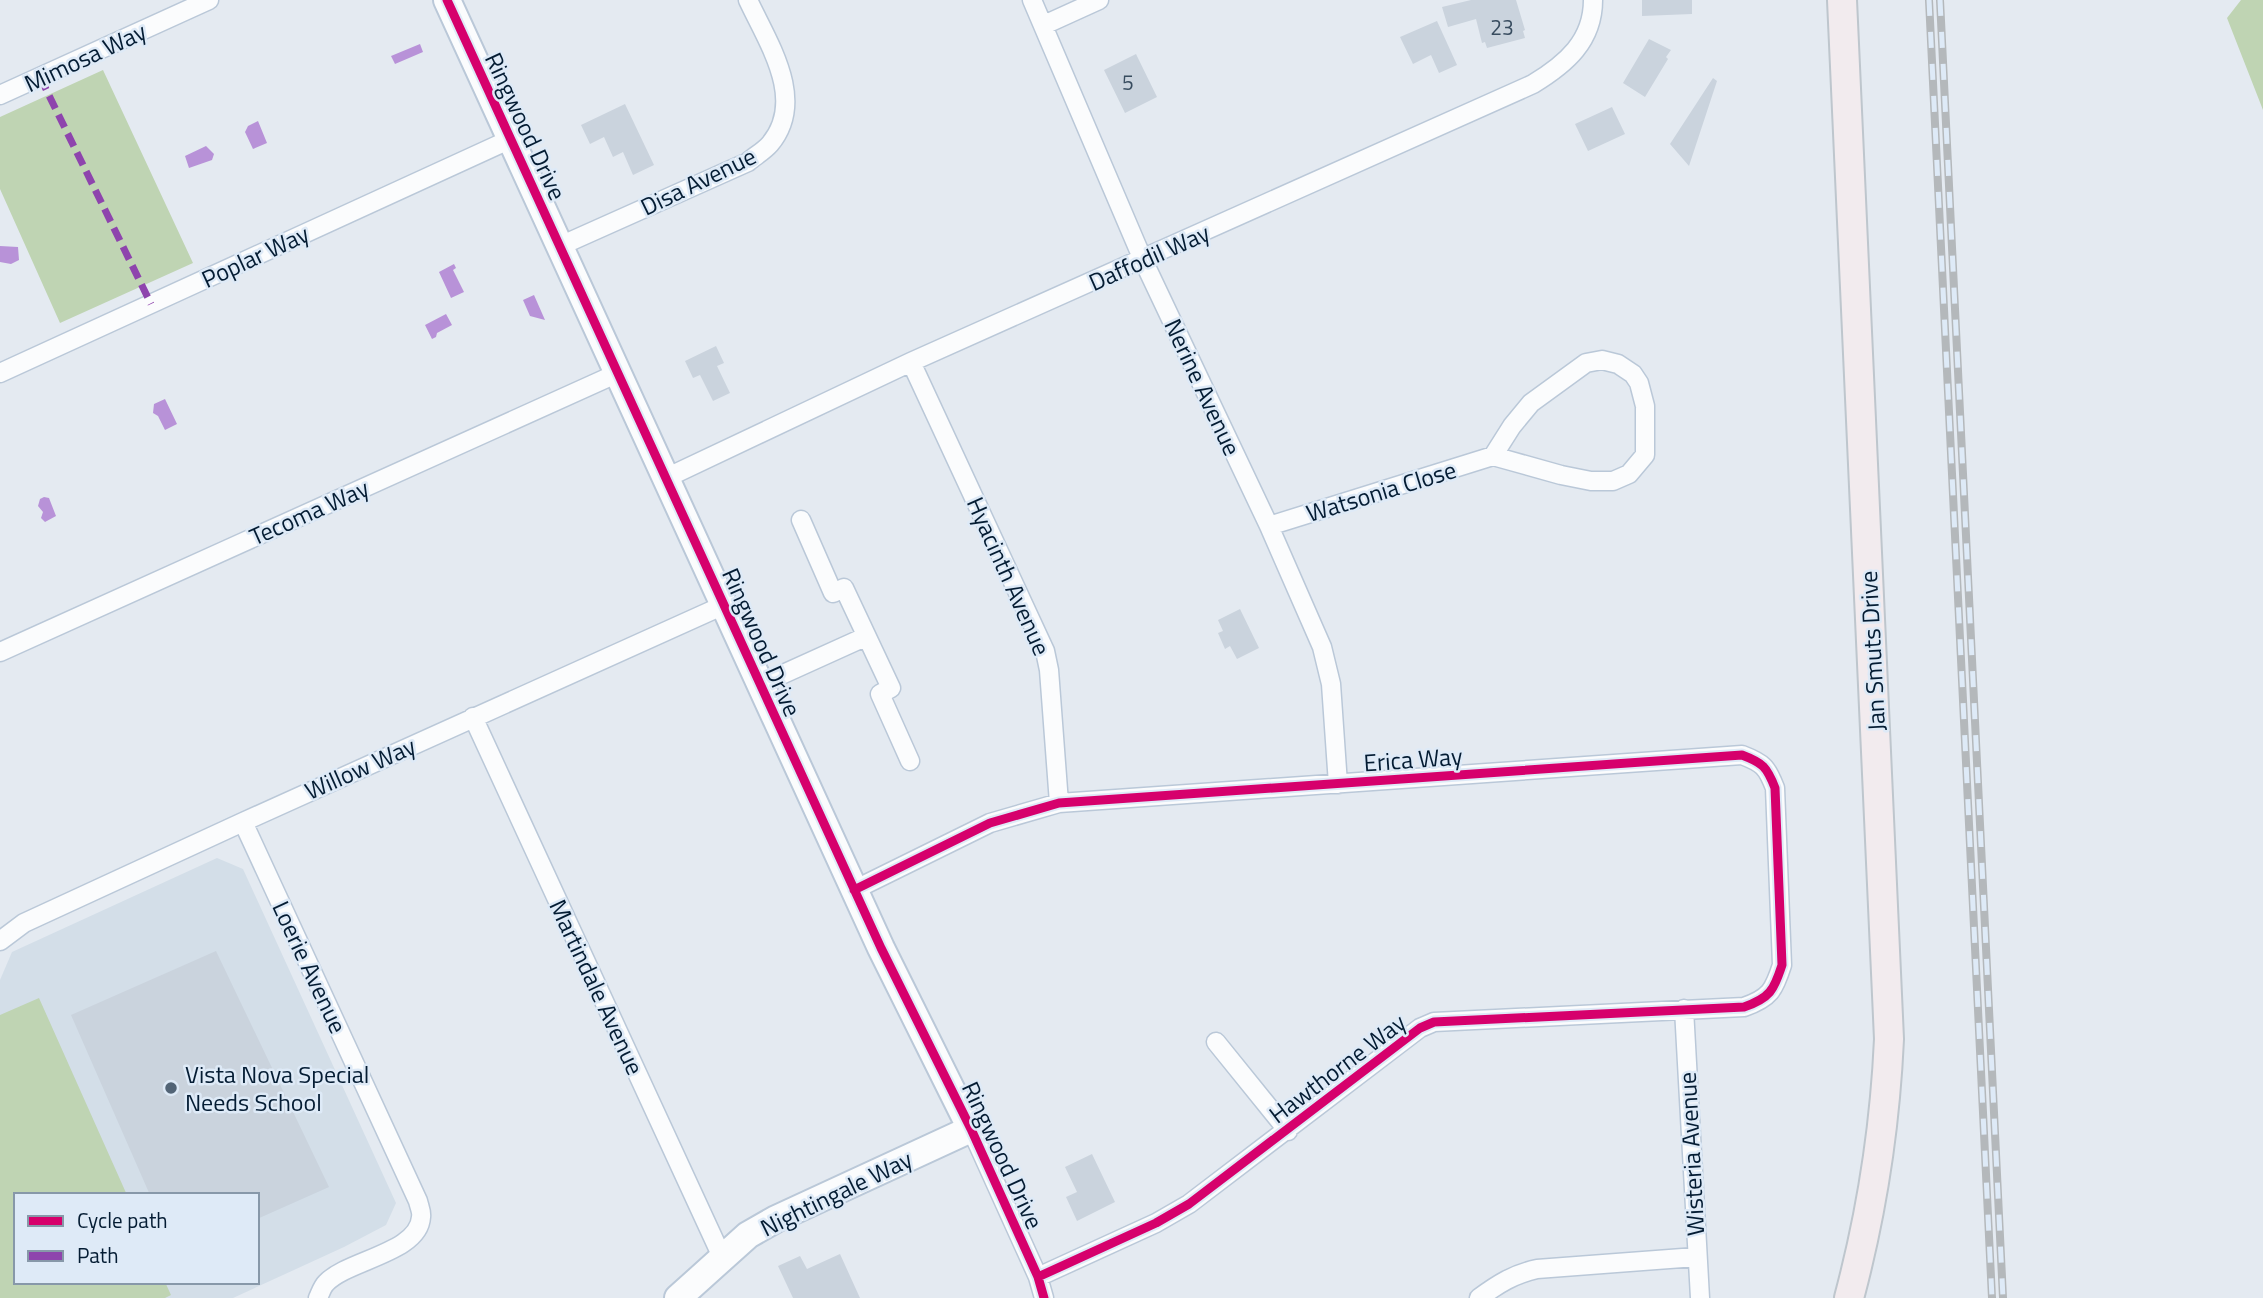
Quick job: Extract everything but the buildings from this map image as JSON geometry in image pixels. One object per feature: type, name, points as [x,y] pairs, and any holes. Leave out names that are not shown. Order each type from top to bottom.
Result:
[{"type":"main road","name":"Jan Smuts Drive","points":[[1842,0],[1889,1039],[1886,1103],[1878,1164],[1868,1222],[1849,1298]]},
{"type":"street","name":"Mimosa Way","points":[[0,95],[208,0]]},
{"type":"street","name":"Ringwood Drive","points":[[447,0],[854,890],[971,1129],[1038,1277],[1044,1298]]},
{"type":"street","name":"Disa Avenue","points":[[560,246],[748,162],[769,145],[781,125],[784,113],[786,100],[783,77],[748,0]]},
{"type":"street","name":"Nerine Avenue","points":[[1032,0],[1143,260],[1269,526],[1328,665],[1338,784]]},
{"type":"street","points":[[1044,25],[1099,0]]},
{"type":"street","name":"Daffodil Way","points":[[666,478],[911,362],[1533,84],[1560,68],[1582,41],[1593,18],[1594,0]]},
{"type":"street","name":"Poplar Way","points":[[0,373],[511,139]]},
{"type":"street","points":[[1602,360],[1618,364],[1633,374],[1639,383],[1645,407],[1645,455],[1629,474],[1613,481],[1591,481],[1527,467],[1493,456],[1531,403],[1586,363],[1602,360]]},
{"type":"street","name":"Hyacinth Avenue","points":[[911,362],[1045,651],[1049,670],[1059,803]]},
{"type":"street","name":"Tecoma Way","points":[[0,652],[618,373]]},
{"type":"street","name":"Watsonia Close","points":[[1269,526],[1493,456]]},
{"type":"street","points":[[801,520],[833,593],[844,588],[891,688],[880,694],[910,761]]},
{"type":"street","name":"Willow Way","points":[[0,941],[24,923],[243,821],[724,605]]},
{"type":"street","points":[[760,685],[865,637]]},
{"type":"street","name":"Martindale Avenue","points":[[473,717],[722,1258]]},
{"type":"street","name":"Erica Way","points":[[854,890],[989,823],[1059,803],[1742,755],[1757,761],[1768,771],[1775,788],[1782,965],[1774,988]]},
{"type":"street","name":"Loerie Avenue","points":[[243,821],[412,1188],[422,1216],[417,1231],[405,1242],[340,1274],[325,1284],[318,1298]]},
{"type":"street","name":"Hawthorne Way","points":[[1038,1277],[1174,1214],[1420,1028],[1433,1022],[1744,1007],[1760,1001],[1774,988]]},
{"type":"street","name":"Wisteria Avenue","points":[[1684,1009],[1700,1298]]},
{"type":"street","name":"Hawthorne Way","points":[[1216,1042],[1287,1131]]},
{"type":"street","name":"Nightingale Way","points":[[678,1298],[748,1236],[776,1219],[971,1129]]},
{"type":"street","points":[[1479,1298],[1497,1284],[1517,1274],[1537,1269],[1696,1257]]},
{"type":"shaded area","points":[[420,44],[423,52],[395,64],[391,56]]},
{"type":"shaded area","points":[[258,121],[267,143],[253,149],[245,132],[248,126]]},
{"type":"shaded area","points":[[206,146],[214,154],[212,160],[189,168],[185,156]]},
{"type":"shaded area","points":[[0,246],[18,247],[19,260],[11,264],[0,262]]},
{"type":"shaded area","points":[[454,264],[456,268],[453,270],[464,292],[451,298],[439,272]]},
{"type":"shaded area","points":[[534,295],[545,320],[530,316],[523,300]]},
{"type":"shaded area","points":[[446,314],[452,325],[432,339],[425,325]]},
{"type":"shaded area","points":[[165,399],[177,424],[165,430],[158,416],[153,413],[154,404]]},
{"type":"shaded area","points":[[49,498],[56,516],[45,522],[41,518],[43,512],[38,506],[40,499]]},
{"type":"shaded area","name":"Vista Nova Special Needs School","points":[[217,858],[243,869],[396,1203],[386,1225],[233,1298],[0,1298],[0,980],[12,952]]},
{"type":"green space","points":[[2241,0],[2263,0],[2263,110],[2227,18]]},
{"type":"green space","points":[[103,70],[193,263],[60,323],[0,189],[0,117]]},
{"type":"green space","points":[[39,998],[126,1193],[14,1193],[14,1284],[166,1284],[171,1295],[165,1298],[0,1298],[0,1015]]},
{"type":"railway","points":[[1929,0],[1992,1298]]},
{"type":"railway","points":[[1940,0],[2003,1298]]},
{"type":"marked path","points":[[40,77],[151,304]]},
{"type":"cycle path","points":[[447,0],[881,948],[971,1129],[1038,1277],[1044,1298]]},
{"type":"cycle path","points":[[854,890],[990,823],[1059,803],[1742,755],[1760,763],[1769,775],[1775,788],[1782,965],[1770,992],[1760,1000],[1744,1007],[1434,1022],[1420,1028],[1189,1204],[1156,1223],[1038,1277]]},
{"type":"place","name":"Vista Nova Special Needs School","points":[[171,1088]]}]
